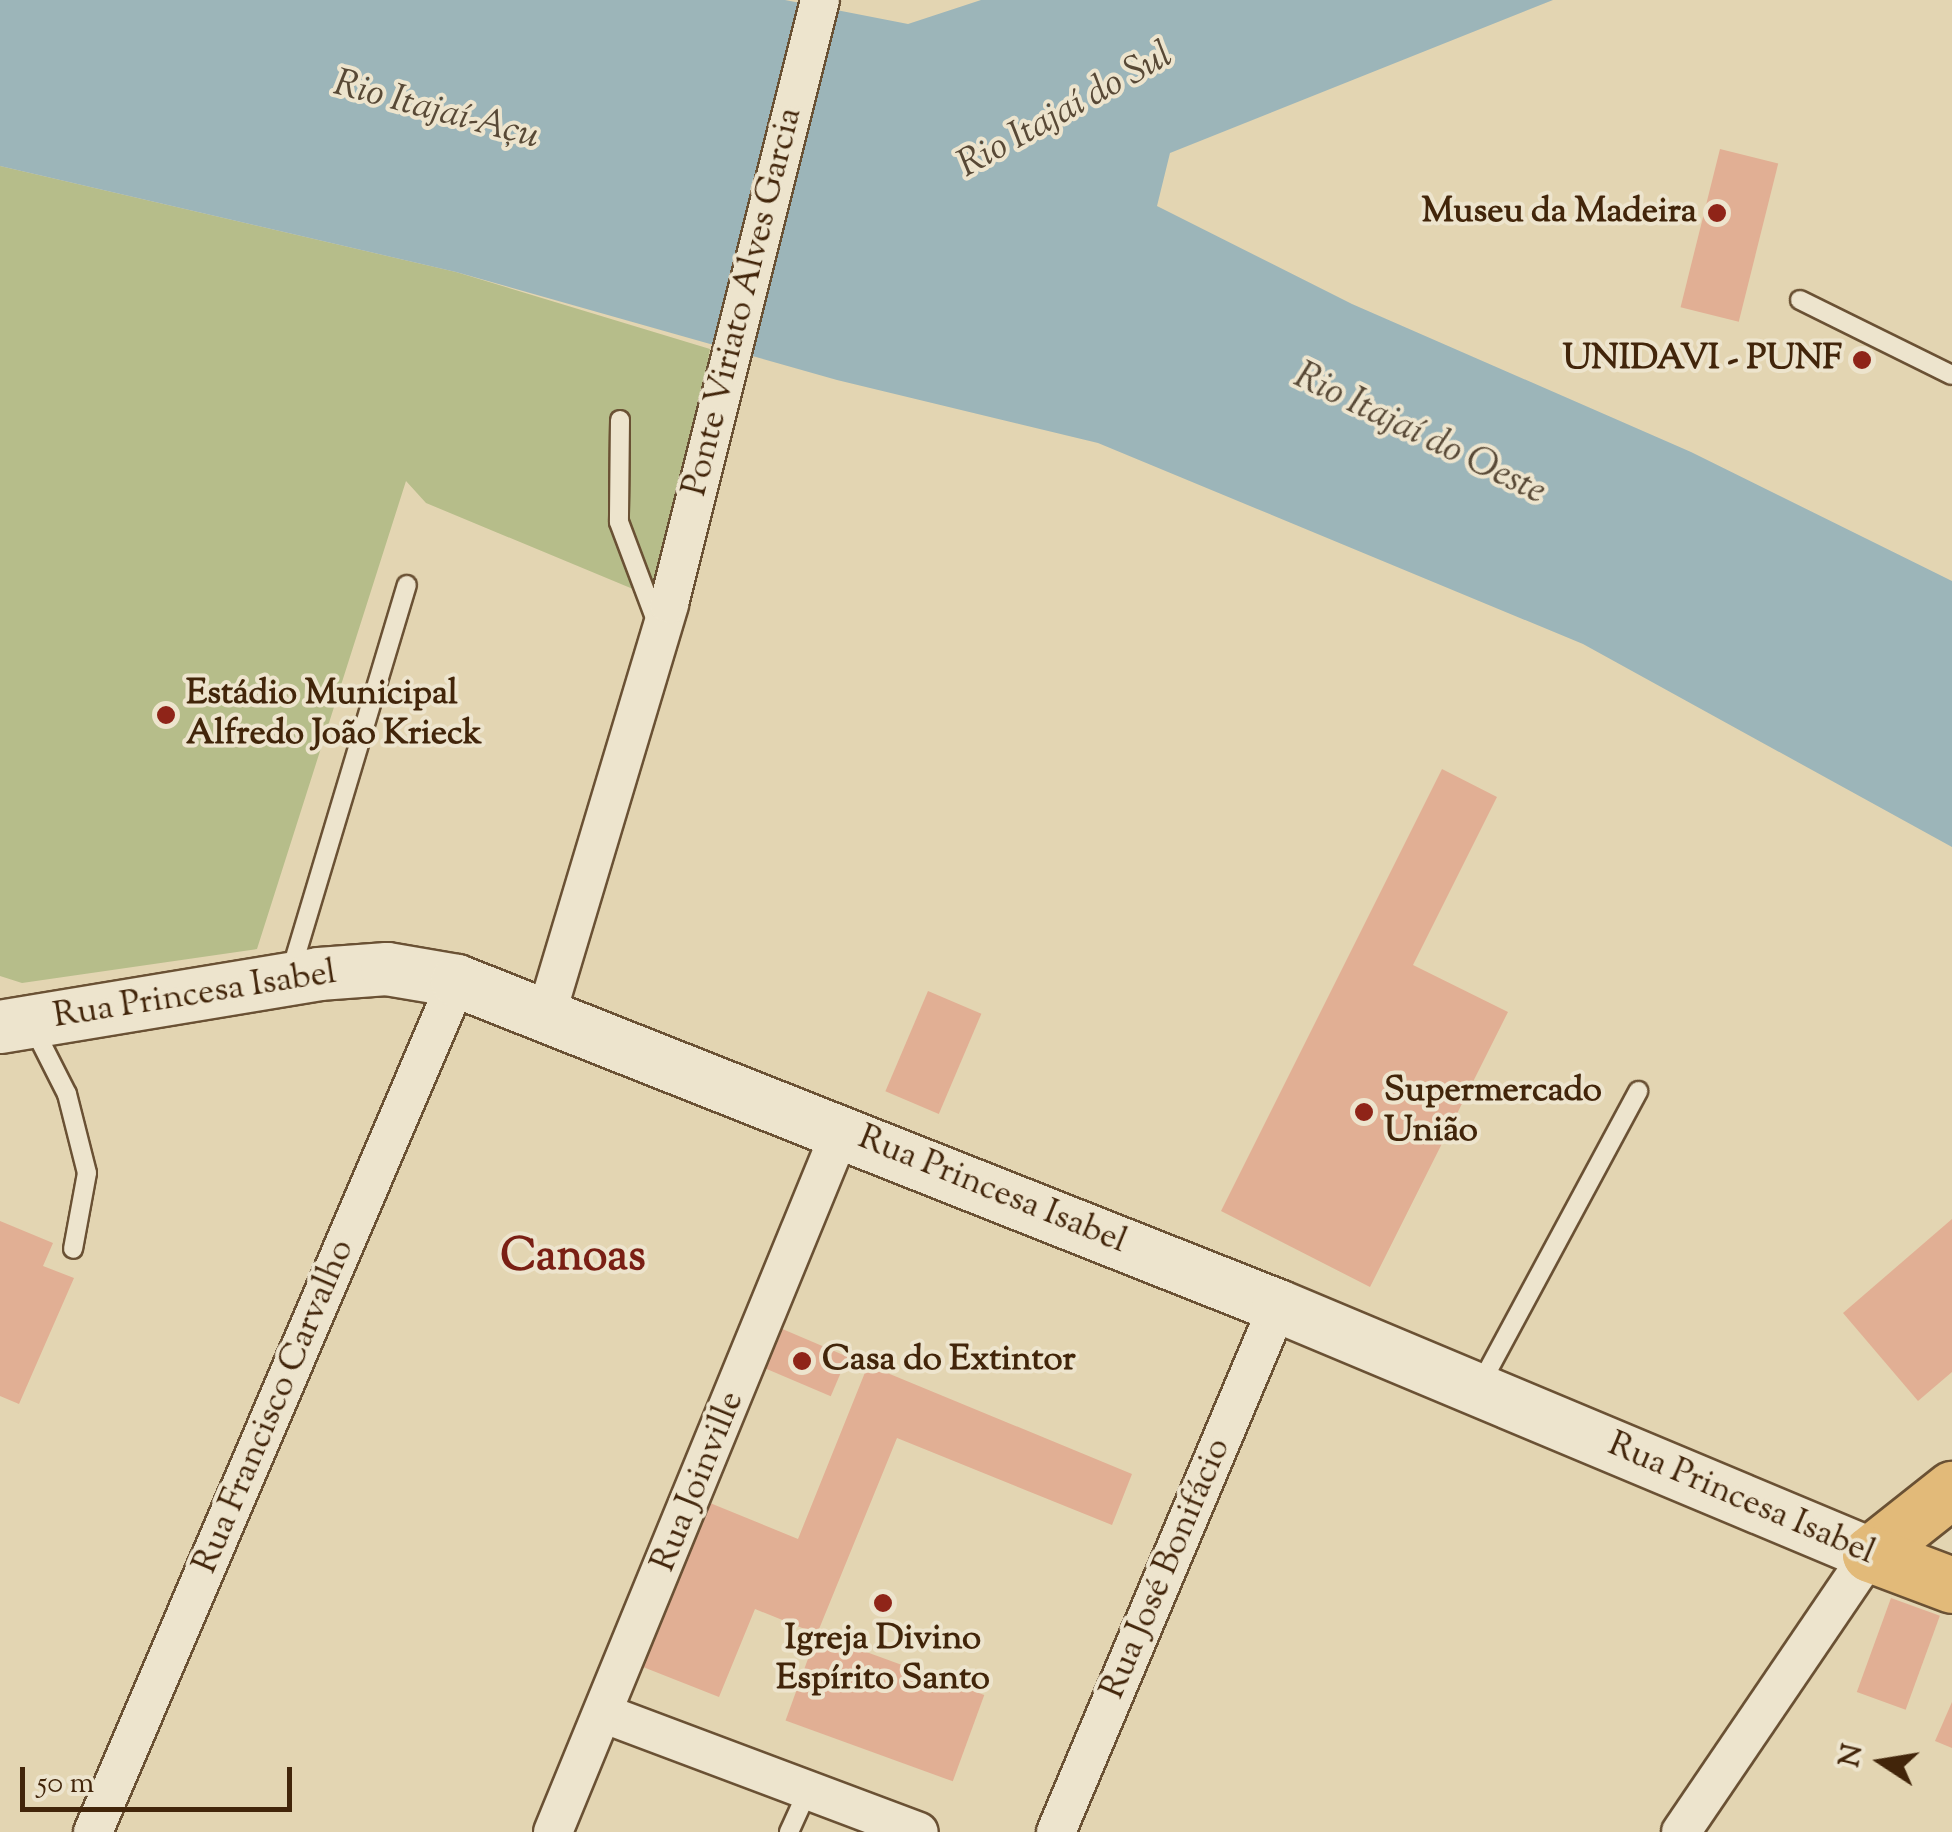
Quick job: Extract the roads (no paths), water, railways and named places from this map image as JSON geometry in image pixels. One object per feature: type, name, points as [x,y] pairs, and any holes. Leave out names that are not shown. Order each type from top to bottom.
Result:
[{"type":"main road","points":[[1870,1554],[1952,1490]]},
{"type":"main road","name":"Rua Princesa Isabel","points":[[1870,1554],[1952,1585]]},
{"type":"street","name":"Ponte Viriato Alves Garcia","points":[[546,1015],[664,618],[820,0]]},
{"type":"street","name":"Rua Princesa Isabel","points":[[10,1020],[388,969],[456,981],[1278,1306],[1870,1554]]},
{"type":"street","name":"Rua Francisco Carvalho","points":[[93,1832],[456,981]]},
{"type":"street","name":"Rua Joinville","points":[[553,1832],[605,1714],[841,1131]]},
{"type":"street","name":"Rua José Bonifácio","points":[[1056,1832],[1278,1306]]},
{"type":"street","points":[[1681,1832],[1870,1554]]},
{"type":"street","points":[[605,1714],[919,1832]]},
{"type":"lane","points":[[1800,300],[1952,375]]},
{"type":"lane","points":[[620,420],[619,522],[664,618]]},
{"type":"lane","points":[[288,981],[407,585]]},
{"type":"lane","points":[[10,1020],[67,1094],[87,1173],[73,1250]]},
{"type":"lane","points":[[1477,1390],[1638,1091]]},
{"type":"lane","points":[[789,1832],[809,1788]]},
{"type":"water","points":[[0,0],[785,0],[908,24],[981,0],[1553,0],[1170,153],[1157,206],[1352,304],[1691,452],[1952,581],[1952,847],[1583,644],[1098,443],[837,380],[456,272],[0,166]]},
{"type":"place","name":"Museu da Madeira","points":[[1717,213]]},
{"type":"place","name":"UNIDAVI - PUNF","points":[[1862,360]]},
{"type":"place","name":"Estádio Municipal Alfredo João Krieck","points":[[166,715]]},
{"type":"place","name":"Supermercado União","points":[[1364,1112]]},
{"type":"place","name":"Casa do Extintor","points":[[802,1361]]},
{"type":"place","name":"Igreja Divino Espírito Santo","points":[[883,1603]]},
{"type":"district","name":"Canoas","points":[[573,1259]]},
{"type":"water label","name":"Rio Itajaí-Açu","points":[[436,112]]},
{"type":"water label","name":"Rio Itajaí do Sul","points":[[1066,112]]},
{"type":"water label","name":"Rio Itajaí do Oeste","points":[[1419,436]]}]
